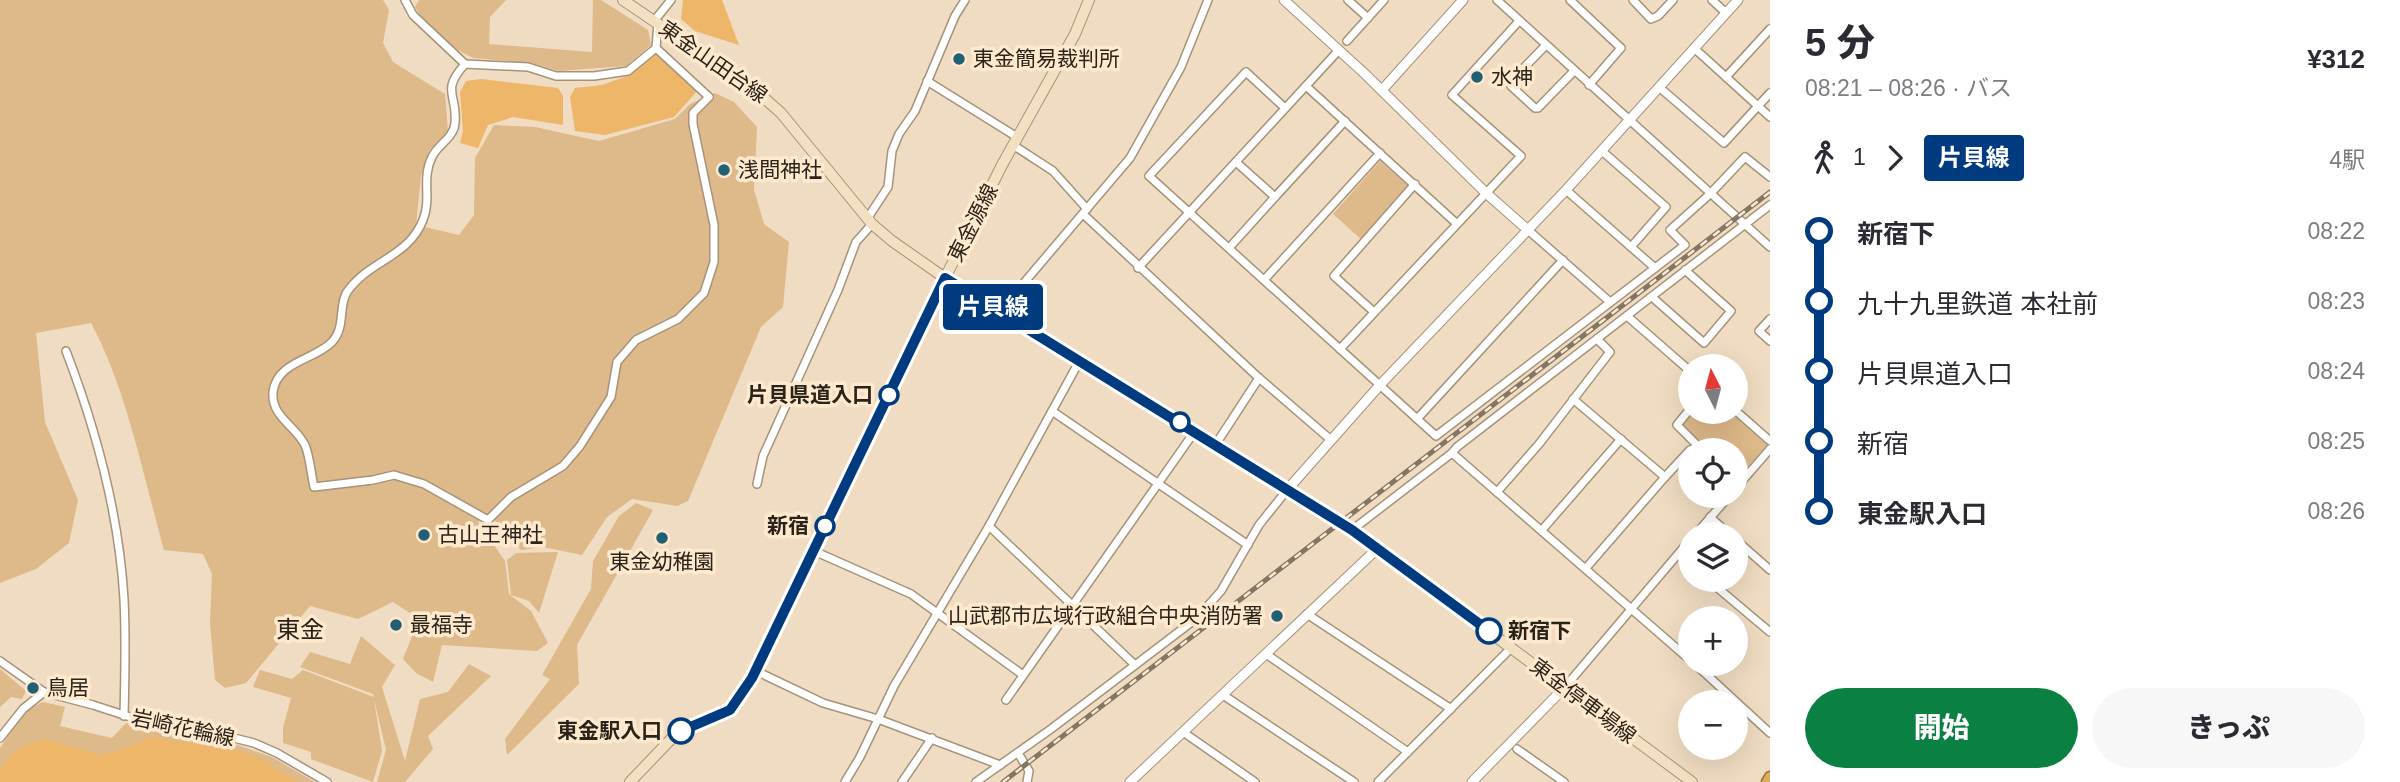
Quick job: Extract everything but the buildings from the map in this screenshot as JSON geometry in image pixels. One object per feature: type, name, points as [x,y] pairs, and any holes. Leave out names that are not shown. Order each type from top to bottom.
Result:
[{"type":"highway","points":[[1767,782],[1770,777]]},
{"type":"main road","name":"東金山田台線","points":[[623,0],[754,89],[782,113],[869,221],[892,241],[945,278]]},
{"type":"main road","name":"東金源線","points":[[630,782],[674,736],[730,710],[756,671],[945,278],[1015,141],[1075,34],[1089,0]]},
{"type":"main road","name":"東金停車場線","points":[[945,278],[1352,530],[1690,781]]},
{"type":"street","points":[[405,0],[413,15],[465,64],[528,67],[556,76],[594,76],[628,71],[656,48]]},
{"type":"street","points":[[465,64],[453,77],[451,90],[456,122],[453,133],[433,155],[425,176],[428,201],[423,220],[406,247],[360,276],[345,295],[341,325],[332,343],[279,375],[273,393],[278,415],[304,445],[314,487],[394,475],[424,484],[488,520],[511,497],[563,466],[580,446],[611,397],[617,362],[636,340],[678,320],[704,293],[714,262],[714,225],[693,113],[709,97],[656,48],[656,22],[671,0]]},
{"type":"street","points":[[757,484],[763,456],[824,324],[856,242],[888,187],[892,151],[899,134],[915,111],[955,16],[965,0]]},
{"type":"street","points":[[1000,312],[1130,158],[1167,95],[1208,0]]},
{"type":"street","points":[[1284,0],[1486,193],[1610,302]]},
{"type":"street","points":[[1348,0],[1368,18]]},
{"type":"street","points":[[1347,41],[1384,0]]},
{"type":"street","points":[[1381,90],[1463,0]]},
{"type":"street","points":[[1497,0],[1770,247]]},
{"type":"street","points":[[1570,0],[1621,48],[1589,85]]},
{"type":"street","points":[[1633,0],[1651,19],[1658,16],[1673,0]]},
{"type":"street","points":[[1712,0],[1726,13]]},
{"type":"street","points":[[976,782],[1018,753],[1210,605],[1232,574],[1259,525],[1287,490],[1380,385],[1566,190],[1738,0]]},
{"type":"street","points":[[1340,349],[1521,156],[1452,95],[1519,21]]},
{"type":"street","points":[[1726,77],[1770,29]]},
{"type":"street","points":[[1546,45],[1511,81],[1511,86],[1538,108],[1574,71]]},
{"type":"street","points":[[1694,48],[1770,117]]},
{"type":"street","points":[[1138,268],[1339,50]]},
{"type":"street","points":[[1286,108],[1246,72],[1149,176],[1436,436],[1685,245],[1670,230],[1710,194],[1745,157],[1770,177]]},
{"type":"street","points":[[928,81],[1015,141],[1053,171],[1085,212],[1138,268],[1331,440]]},
{"type":"street","points":[[1306,86],[1456,223]]},
{"type":"street","points":[[1660,87],[1724,143],[1770,93]]},
{"type":"street","points":[[1229,248],[1345,121]]},
{"type":"street","points":[[1602,151],[1666,207],[1630,247]]},
{"type":"street","points":[[1264,280],[1380,153]]},
{"type":"street","points":[[1237,162],[1275,197]]},
{"type":"street","points":[[1374,312],[1334,276],[1415,184]]},
{"type":"street","points":[[1566,190],[1655,268]]},
{"type":"street","points":[[1352,530],[1770,205]]},
{"type":"street","points":[[1417,419],[1563,260]]},
{"type":"street","points":[[1652,296],[1704,343],[1731,311],[1685,270]]},
{"type":"street","points":[[1627,316],[1678,361]]},
{"type":"street","points":[[1770,318],[1759,331],[1770,341]]},
{"type":"street","points":[[1497,492],[1539,444],[1610,352],[1597,339]]},
{"type":"street","points":[[66,351],[104,468],[122,573],[124,716]]},
{"type":"street","points":[[845,782],[894,686],[989,526],[1080,360]]},
{"type":"street","points":[[1216,444],[1259,378]]},
{"type":"street","points":[[1573,398],[1665,477]]},
{"type":"street","points":[[1052,411],[1248,545]]},
{"type":"street","points":[[1748,421],[1770,440]]},
{"type":"street","points":[[1678,424],[1687,438]]},
{"type":"street","points":[[1006,700],[1195,431]]},
{"type":"street","points":[[1542,530],[1621,439]]},
{"type":"street","points":[[1748,472],[1770,449]]},
{"type":"street","points":[[1452,453],[1678,650]]},
{"type":"street","points":[[1586,568],[1678,464]]},
{"type":"street","points":[[1706,522],[1718,508]]},
{"type":"street","points":[[1710,517],[1716,522]]},
{"type":"street","points":[[989,526],[1135,664]]},
{"type":"street","points":[[1132,781],[1378,548]]},
{"type":"street","points":[[814,551],[911,594],[1023,675]]},
{"type":"street","points":[[1748,551],[1770,570]]},
{"type":"street","points":[[1472,782],[1565,687],[1678,554]]},
{"type":"street","points":[[1722,592],[1770,632]]},
{"type":"street","points":[[1307,614],[1451,709]]},
{"type":"street","points":[[1378,782],[1512,647]]},
{"type":"street","points":[[1266,654],[1408,752]]},
{"type":"street","name":"岩崎花輪線","points":[[0,661],[44,692],[161,727],[226,736],[254,743],[327,782]]},
{"type":"street","points":[[756,671],[823,703],[878,719],[1000,765]]},
{"type":"street","points":[[1707,676],[1770,733]]},
{"type":"street","points":[[0,738],[23,709],[44,692]]},
{"type":"street","points":[[1223,695],[1354,782]]},
{"type":"street","points":[[1183,732],[1255,782]]},
{"type":"street","points":[[902,782],[932,738]]},
{"type":"street","points":[[1517,749],[1558,781]]},
{"type":"street","points":[[1018,753],[1028,771],[1027,782]]},
{"type":"shaded area","points":[[0,0],[383,0],[389,10],[383,43],[393,62],[445,94],[448,131],[429,151],[421,176],[416,225],[459,235],[474,215],[475,158],[494,125],[535,127],[599,141],[675,119],[690,104],[715,93],[734,102],[757,127],[754,190],[764,224],[789,242],[783,307],[761,327],[688,501],[677,506],[632,499],[607,517],[582,555],[543,547],[521,550],[489,514],[478,522],[505,561],[509,594],[531,611],[548,643],[537,651],[442,645],[433,682],[416,673],[403,659],[419,619],[393,602],[358,619],[310,606],[246,683],[225,688],[215,680],[210,624],[212,574],[203,554],[164,550],[115,376],[91,323],[36,333],[45,422],[78,500],[69,543],[36,569],[0,583]]},
{"type":"shaded area","points":[[419,0],[506,0],[490,17],[489,44],[592,52],[593,0],[601,0],[648,30],[651,45],[626,66],[559,71],[532,63],[473,58],[433,37],[415,7]]},
{"type":"shaded area","points":[[683,0],[722,0],[739,45],[695,31],[681,19]]},
{"type":"shaded area","points":[[656,53],[698,90],[674,117],[605,135],[575,131],[570,97],[575,88],[602,85],[630,75]]},
{"type":"shaded area","points":[[481,79],[558,88],[563,96],[563,125],[513,117],[488,125],[478,148],[460,143],[463,131],[460,92],[466,81]]},
{"type":"shaded area","points":[[1380,161],[1409,187],[1362,240],[1333,214]]},
{"type":"shaded area","points":[[1743,424],[1767,445],[1748,466],[1748,438],[1697,438],[1682,425]]},
{"type":"shaded area","points":[[636,503],[653,510],[577,645],[579,684],[507,755],[505,739],[550,679],[542,675],[591,589],[593,561],[619,516]]},
{"type":"shaded area","points":[[558,552],[539,613],[529,601],[511,595],[507,560],[516,553]]},
{"type":"shaded area","points":[[361,636],[395,665],[382,687],[405,761],[420,699],[448,692],[469,664],[491,676],[428,736],[433,749],[405,782],[377,782],[386,750],[374,699],[382,751],[373,782],[311,759],[311,752],[283,743],[283,728],[291,698],[253,687],[260,670],[292,679],[303,670],[374,697],[373,694],[300,667],[310,652],[350,664]]},
{"type":"shaded area","points":[[0,669],[26,691],[22,699],[11,697],[0,707]]},
{"type":"shaded area","points":[[43,702],[65,707],[60,726],[112,738],[126,723],[226,741],[272,757],[315,782],[0,782],[0,748],[24,711]]},
{"type":"shaded area","points":[[152,737],[234,750],[257,757],[298,782],[0,782],[0,772],[8,758],[21,747],[45,739],[100,755]]},
{"type":"railway","points":[[1003,782],[1770,192]]},
{"type":"bus line","name":"片貝線","points":[[681,731],[730,710],[752,678],[945,278],[1352,530],[1489,631]]},
{"type":"place","name":"東金簡易裁判所","points":[[959,59]]},
{"type":"place","name":"水神","points":[[1477,77]]},
{"type":"place","name":"浅間神社","points":[[724,170]]},
{"type":"place","name":"片貝県道入口","points":[[889,395]]},
{"type":"place","name":"新宿","points":[[825,526]]},
{"type":"place","name":"古山王神社","points":[[424,535]]},
{"type":"place","name":"東金幼稚園","points":[[662,538]]},
{"type":"place","name":"山武郡市広域行政組合中央消防署","points":[[1277,616]]},
{"type":"place","name":"最福寺","points":[[396,625]]},
{"type":"place","name":"新宿下","points":[[1489,631]]},
{"type":"place","name":"鳥居","points":[[33,688]]},
{"type":"place","name":"東金駅入口","points":[[681,731]]},
{"type":"district","name":"東金","points":[[300,630]]}]
